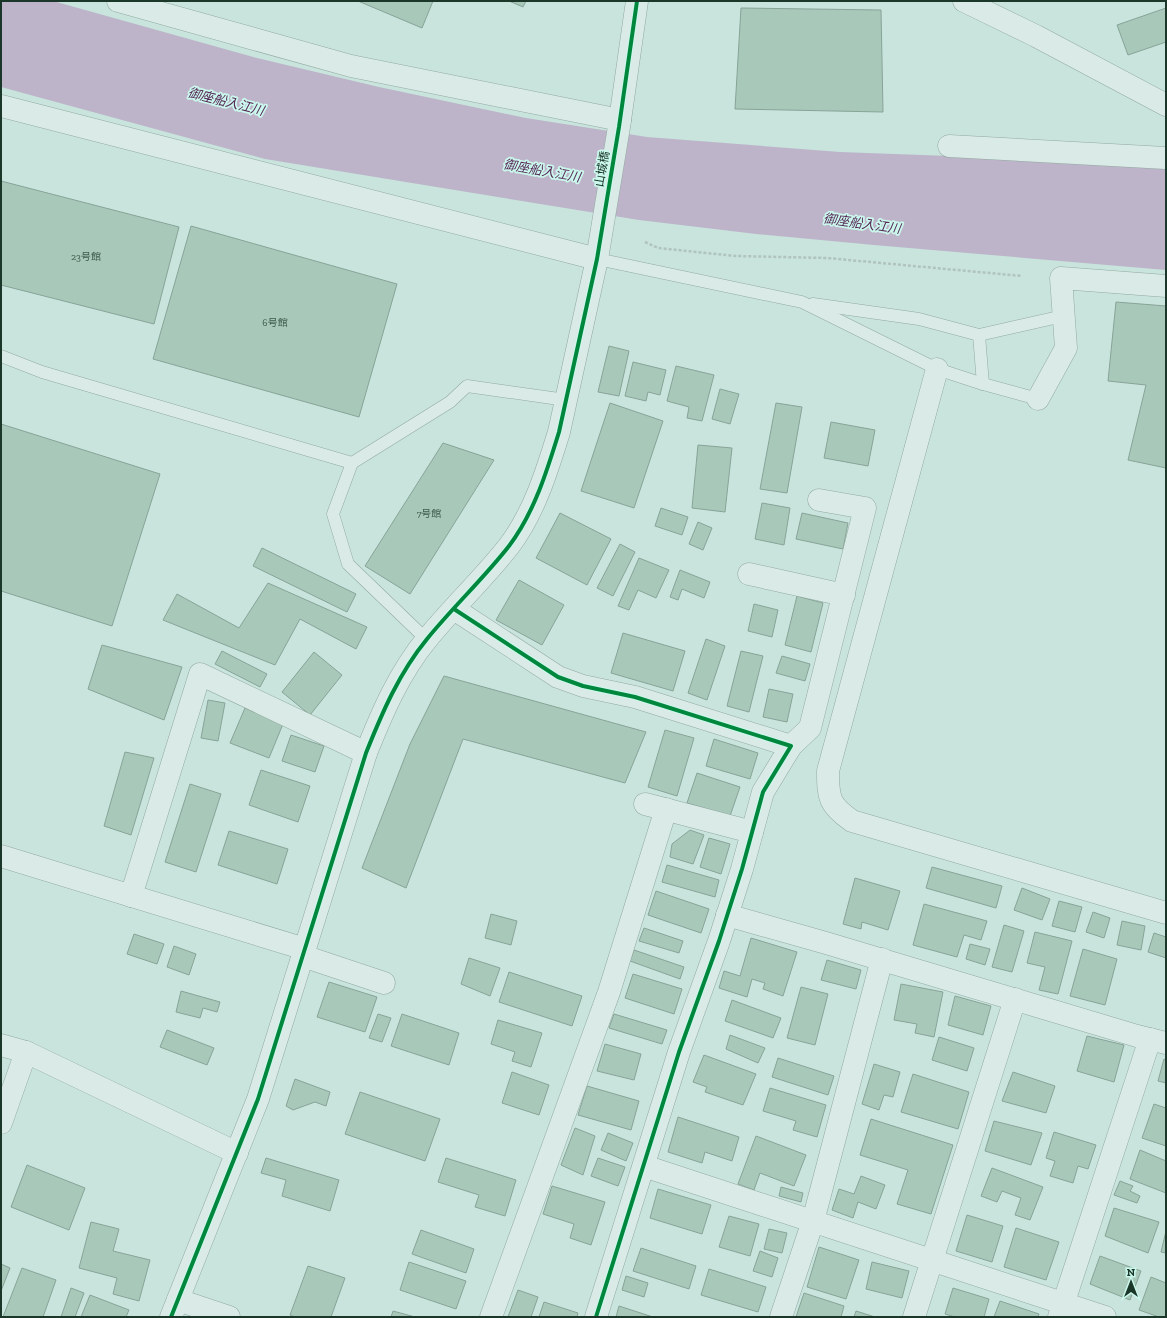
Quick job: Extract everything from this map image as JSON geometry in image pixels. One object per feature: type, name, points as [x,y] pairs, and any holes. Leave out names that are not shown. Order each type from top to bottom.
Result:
[{"type":"street","points":[[118,1],[351,66],[620,123]]},
{"type":"street","points":[[964,1],[1036,36],[1166,105]]},
{"type":"street","name":"山城橋","points":[[174,1308],[258,1099],[366,753],[378,721],[392,691],[426,639],[509,545],[524,522],[551,458],[559,432],[597,259],[620,123],[634,2]]},
{"type":"street","points":[[1,106],[597,259]]},
{"type":"street","points":[[949,146],[1166,158]]},
{"type":"street","points":[[1038,399],[1066,348],[1060,278],[1166,286]]},
{"type":"street","points":[[937,369],[828,771],[828,793],[835,807],[852,821],[1166,913]]},
{"type":"street","points":[[596,1317],[679,1052],[742,868],[763,792],[791,746],[810,728],[865,508],[819,500]]},
{"type":"street","points":[[749,574],[844,595]]},
{"type":"street","points":[[454,609],[558,677],[583,686],[635,697],[791,746]]},
{"type":"street","points":[[131,896],[200,674],[366,753]]},
{"type":"street","points":[[491,1317],[609,992],[655,807],[752,832]]},
{"type":"street","points":[[1,856],[131,896],[304,953],[384,983]]},
{"type":"street","points":[[727,914],[1158,1041],[1061,1310]]},
{"type":"street","points":[[781,1317],[813,1221],[882,959]]},
{"type":"street","points":[[914,1317],[1015,999]]},
{"type":"street","points":[[1,1045],[26,1052],[237,1153]]},
{"type":"street","points":[[1,1123],[26,1052]]},
{"type":"street","points":[[644,1166],[932,1260],[1061,1310],[1105,1317]]},
{"type":"street","points":[[174,1308],[229,1317]]},
{"type":"lane","points":[[597,259],[802,302],[919,319],[979,335],[1063,316]]},
{"type":"lane","points":[[802,302],[937,369],[983,384],[1038,399]]},
{"type":"lane","points":[[979,335],[983,384]]},
{"type":"lane","points":[[1,356],[42,372],[352,463]]},
{"type":"lane","points":[[426,639],[348,564],[333,514],[352,463],[450,402],[467,386],[566,400]]},
{"type":"path","points":[[645,242],[658,248],[736,256],[827,258],[1022,276]]},
{"type":"water","name":"御座船入江川","points":[[1,1],[53,1],[257,58],[379,87],[526,118],[647,137],[840,152],[1166,164],[1166,270],[756,234],[639,220],[265,159],[1,87]]},
{"type":"building","points":[[358,1],[433,1],[422,28]]},
{"type":"building","points":[[509,1],[526,1],[523,7]]},
{"type":"building","points":[[741,8],[881,10],[883,112],[735,109]]},
{"type":"building","points":[[1166,8],[1166,42],[1128,55],[1117,25]]},
{"type":"building","points":[[1,181],[179,227],[154,324],[1,285]]},
{"type":"building","points":[[191,226],[397,284],[359,417],[153,359]]},
{"type":"building","points":[[1116,302],[1166,306],[1166,468],[1128,460],[1146,385],[1108,381]]},
{"type":"building","points":[[609,346],[629,351],[619,396],[598,392]]},
{"type":"building","points":[[633,362],[666,370],[660,395],[648,392],[646,401],[625,396]]},
{"type":"building","points":[[676,366],[714,375],[702,421],[687,418],[689,407],[667,401]]},
{"type":"building","points":[[720,389],[739,394],[730,424],[712,419]]},
{"type":"building","points":[[610,403],[663,421],[634,508],[581,491]]},
{"type":"building","points":[[776,403],[802,407],[787,493],[760,489]]},
{"type":"building","points":[[831,422],[875,430],[868,466],[824,458]]},
{"type":"building","points":[[1,424],[160,474],[112,626],[1,591]]},
{"type":"building","points":[[443,443],[494,460],[410,594],[365,566]]},
{"type":"building","points":[[698,445],[732,448],[725,512],[692,508]]},
{"type":"building","points":[[762,503],[790,508],[784,545],[755,539]]},
{"type":"building","points":[[661,508],[688,517],[682,535],[655,526]]},
{"type":"building","points":[[560,513],[611,539],[587,585],[536,558]]},
{"type":"building","points":[[802,513],[848,523],[843,549],[796,539]]},
{"type":"building","points":[[698,522],[712,528],[703,550],[689,544]]},
{"type":"building","points":[[620,544],[635,552],[613,596],[597,588]]},
{"type":"building","points":[[262,548],[356,594],[347,612],[253,566]]},
{"type":"building","points":[[639,558],[669,570],[656,598],[638,590],[629,610],[618,606]]},
{"type":"building","points":[[680,570],[710,582],[704,598],[682,589],[678,600],[670,597]]},
{"type":"building","points":[[519,580],[564,605],[542,645],[496,620]]},
{"type":"building","points":[[268,583],[367,627],[356,649],[300,619],[275,665],[163,620],[177,594],[239,628]]},
{"type":"building","points":[[797,596],[823,603],[811,652],[785,645]]},
{"type":"building","points":[[754,604],[778,610],[772,637],[748,631]]},
{"type":"building","points":[[623,633],[685,651],[673,691],[611,673]]},
{"type":"building","points":[[706,639],[725,646],[707,700],[688,693]]},
{"type":"building","points":[[102,645],[182,667],[164,720],[88,689]]},
{"type":"building","points":[[222,651],[267,674],[260,687],[215,664]]},
{"type":"building","points":[[741,651],[763,656],[749,712],[727,706]]},
{"type":"building","points":[[314,652],[342,675],[310,715],[282,692]]},
{"type":"building","points":[[782,656],[810,664],[805,681],[776,673]]},
{"type":"building","points":[[444,676],[646,732],[625,783],[463,739],[406,888],[362,868],[410,744]]},
{"type":"building","points":[[769,689],[793,694],[787,722],[763,717]]},
{"type":"building","points":[[208,700],[225,703],[218,741],[201,738]]},
{"type":"building","points":[[245,708],[283,724],[269,758],[230,743]]},
{"type":"building","points":[[665,730],[694,738],[677,796],[648,787]]},
{"type":"building","points":[[291,735],[324,746],[315,772],[282,761]]},
{"type":"building","points":[[714,739],[758,753],[750,779],[706,766]]},
{"type":"building","points":[[125,752],[154,758],[131,835],[104,826]]},
{"type":"building","points":[[261,770],[310,786],[298,822],[249,805]]},
{"type":"building","points":[[697,773],[740,787],[730,816],[687,803]]},
{"type":"building","points":[[190,784],[221,794],[196,872],[165,862]]},
{"type":"building","points":[[690,830],[704,835],[693,864],[670,857],[672,844]]},
{"type":"building","points":[[229,831],[288,849],[277,884],[218,865]]},
{"type":"building","points":[[709,838],[730,844],[721,874],[700,867]]},
{"type":"building","points":[[667,865],[719,880],[715,897],[662,882]]},
{"type":"building","points":[[932,867],[1002,886],[996,908],[926,888]]},
{"type":"building","points":[[855,878],[900,891],[888,930],[862,922],[861,929],[843,924]]},
{"type":"building","points":[[1022,888],[1050,899],[1042,920],[1014,910]]},
{"type":"building","points":[[656,891],[709,909],[701,933],[648,915]]},
{"type":"building","points":[[1059,901],[1082,907],[1075,932],[1052,926]]},
{"type":"building","points":[[924,904],[987,921],[981,940],[964,935],[957,957],[913,945]]},
{"type":"building","points":[[1093,912],[1110,918],[1104,938],[1086,932]]},
{"type":"building","points":[[491,914],[517,921],[511,945],[485,938]]},
{"type":"building","points":[[1122,921],[1145,926],[1141,950],[1117,945]]},
{"type":"building","points":[[1004,925],[1024,931],[1012,972],[992,967]]},
{"type":"building","points":[[644,928],[683,941],[679,953],[639,941]]},
{"type":"building","points":[[1035,932],[1072,941],[1058,994],[1039,990],[1045,967],[1027,963]]},
{"type":"building","points":[[1154,933],[1166,937],[1166,958],[1148,952]]},
{"type":"building","points":[[134,934],[164,944],[157,964],[127,954]]},
{"type":"building","points":[[751,938],[797,952],[783,996],[763,989],[765,983],[752,979],[747,997],[719,988],[724,971],[740,976]]},
{"type":"building","points":[[970,944],[990,949],[985,965],[966,959]]},
{"type":"building","points":[[174,946],[196,954],[189,975],[167,967]]},
{"type":"building","points":[[1083,949],[1117,959],[1105,1005],[1070,996]]},
{"type":"building","points":[[634,950],[684,967],[680,979],[630,961]]},
{"type":"building","points":[[469,958],[500,968],[490,996],[461,984]]},
{"type":"building","points":[[827,960],[861,970],[856,989],[821,980]]},
{"type":"building","points":[[509,972],[582,996],[572,1026],[499,1002]]},
{"type":"building","points":[[633,974],[682,989],[674,1014],[625,998]]},
{"type":"building","points":[[329,982],[377,997],[365,1032],[317,1017]]},
{"type":"building","points":[[901,984],[943,992],[934,1037],[915,1033],[917,1024],[894,1020]]},
{"type":"building","points":[[801,987],[828,994],[815,1045],[787,1038]]},
{"type":"building","points":[[181,991],[220,1002],[217,1012],[203,1008],[200,1018],[176,1012]]},
{"type":"building","points":[[955,996],[991,1006],[983,1035],[948,1025]]},
{"type":"building","points":[[732,1000],[781,1018],[773,1038],[725,1021]]},
{"type":"building","points":[[378,1014],[391,1018],[382,1042],[369,1038]]},
{"type":"building","points":[[402,1014],[459,1033],[449,1065],[391,1046]]},
{"type":"building","points":[[614,1014],[667,1030],[662,1044],[609,1028]]},
{"type":"building","points":[[498,1020],[542,1033],[531,1067],[512,1061],[515,1052],[491,1044]]},
{"type":"building","points":[[167,1030],[214,1048],[207,1065],[160,1047]]},
{"type":"building","points":[[730,1035],[765,1048],[758,1063],[726,1049]]},
{"type":"building","points":[[1087,1036],[1124,1045],[1114,1082],[1077,1071]]},
{"type":"building","points":[[939,1037],[974,1048],[967,1071],[932,1060]]},
{"type":"building","points":[[605,1044],[641,1054],[634,1080],[597,1071]]},
{"type":"building","points":[[704,1055],[756,1074],[743,1105],[705,1092],[707,1087],[693,1082]]},
{"type":"building","points":[[778,1058],[834,1076],[828,1095],[772,1077]]},
{"type":"building","points":[[1164,1059],[1166,1060],[1166,1083],[1158,1081]]},
{"type":"building","points":[[874,1064],[900,1072],[893,1097],[884,1095],[879,1110],[862,1104]]},
{"type":"building","points":[[512,1072],[549,1085],[539,1115],[502,1103]]},
{"type":"building","points":[[1013,1072],[1055,1086],[1046,1113],[1002,1101]]},
{"type":"building","points":[[913,1074],[969,1092],[958,1129],[901,1112]]},
{"type":"building","points":[[295,1079],[330,1092],[326,1106],[315,1102],[293,1110],[286,1106]]},
{"type":"building","points":[[587,1086],[639,1101],[631,1130],[578,1115]]},
{"type":"building","points":[[770,1088],[826,1105],[817,1137],[793,1130],[796,1121],[763,1111]]},
{"type":"building","points":[[360,1092],[440,1119],[425,1161],[345,1134]]},
{"type":"building","points":[[1154,1104],[1166,1108],[1166,1146],[1142,1138]]},
{"type":"building","points":[[678,1117],[739,1137],[732,1161],[705,1152],[702,1163],[668,1152]]},
{"type":"building","points":[[871,1119],[953,1145],[931,1214],[897,1204],[908,1170],[860,1155]]},
{"type":"building","points":[[994,1121],[1042,1133],[1031,1165],[985,1151]]},
{"type":"building","points":[[575,1128],[595,1136],[583,1175],[561,1165]]},
{"type":"building","points":[[1054,1132],[1096,1145],[1088,1169],[1078,1166],[1073,1183],[1050,1176],[1055,1161],[1046,1158]]},
{"type":"building","points":[[608,1133],[633,1143],[626,1161],[601,1150]]},
{"type":"building","points":[[756,1136],[806,1155],[794,1186],[760,1173],[754,1190],[738,1184]]},
{"type":"building","points":[[1140,1150],[1166,1161],[1166,1193],[1130,1179]]},
{"type":"building","points":[[266,1158],[339,1180],[330,1211],[282,1196],[286,1180],[261,1173]]},
{"type":"building","points":[[446,1158],[516,1180],[505,1216],[475,1207],[479,1195],[438,1182]]},
{"type":"building","points":[[598,1158],[625,1167],[618,1186],[591,1176]]},
{"type":"building","points":[[27,1165],[85,1188],[69,1230],[11,1207]]},
{"type":"building","points":[[992,1168],[1043,1187],[1030,1220],[1015,1215],[1021,1198],[1002,1191],[997,1202],[981,1196]]},
{"type":"building","points":[[861,1176],[885,1185],[876,1209],[858,1202],[853,1218],[832,1210],[839,1189],[854,1194]]},
{"type":"building","points":[[1120,1181],[1133,1186],[1130,1191],[1140,1196],[1137,1203],[1114,1195]]},
{"type":"building","points":[[552,1186],[605,1202],[591,1245],[570,1238],[574,1224],[543,1214]]},
{"type":"building","points":[[781,1187],[803,1193],[801,1202],[779,1196]]},
{"type":"building","points":[[658,1189],[711,1205],[702,1234],[650,1218]]},
{"type":"building","points":[[1114,1208],[1159,1222],[1148,1253],[1105,1236]]},
{"type":"building","points":[[967,1215],[1003,1226],[992,1262],[956,1251]]},
{"type":"building","points":[[729,1216],[759,1224],[750,1256],[719,1247]]},
{"type":"building","points":[[91,1222],[119,1229],[113,1251],[150,1260],[139,1301],[113,1294],[117,1278],[79,1268]]},
{"type":"building","points":[[1016,1228],[1059,1242],[1046,1280],[1004,1267]]},
{"type":"building","points":[[769,1229],[787,1233],[782,1253],[764,1249]]},
{"type":"building","points":[[421,1230],[474,1249],[466,1273],[412,1254]]},
{"type":"building","points":[[1166,1231],[1166,1253],[1161,1252]]},
{"type":"building","points":[[819,1247],[859,1260],[846,1299],[807,1287]]},
{"type":"building","points":[[641,1248],[696,1266],[689,1289],[633,1271]]},
{"type":"building","points":[[760,1251],[778,1258],[772,1277],[753,1271]]},
{"type":"building","points":[[1100,1256],[1141,1271],[1130,1300],[1090,1284]]},
{"type":"building","points":[[409,1262],[466,1281],[456,1309],[400,1290]]},
{"type":"building","points":[[872,1262],[909,1271],[902,1298],[866,1289]]},
{"type":"building","points":[[1,1264],[10,1268],[1,1291]]},
{"type":"building","points":[[308,1266],[345,1278],[331,1317],[295,1317],[290,1315]]},
{"type":"building","points":[[22,1268],[56,1280],[43,1317],[3,1317]]},
{"type":"building","points":[[709,1269],[766,1287],[758,1312],[701,1295]]},
{"type":"building","points":[[626,1276],[648,1283],[644,1297],[622,1290]]},
{"type":"building","points":[[1151,1277],[1166,1283],[1166,1317],[1159,1317],[1139,1310]]},
{"type":"building","points":[[71,1288],[84,1293],[75,1317],[61,1317]]},
{"type":"building","points":[[953,1288],[989,1299],[984,1317],[955,1317],[945,1314]]},
{"type":"building","points":[[518,1290],[538,1297],[531,1317],[508,1317]]},
{"type":"building","points":[[804,1293],[844,1306],[841,1317],[796,1317]]},
{"type":"building","points":[[90,1295],[129,1310],[126,1317],[81,1317]]},
{"type":"building","points":[[1000,1301],[1039,1314],[1038,1317],[994,1317]]},
{"type":"building","points":[[544,1302],[578,1313],[577,1317],[539,1317]]},
{"type":"building","points":[[619,1306],[653,1317],[616,1317]]},
{"type":"building","points":[[393,1311],[415,1317],[391,1317]]},
{"type":"building","points":[[856,1311],[875,1317],[854,1317]]},
{"type":"cycle path","points":[[171,1317],[258,1099],[366,753],[378,723],[400,679],[417,652],[437,627],[499,558],[518,533],[533,506],[544,477],[559,432],[597,259],[619,127],[637,1]]},
{"type":"cycle path","points":[[454,609],[558,677],[583,686],[635,697],[791,746],[763,792],[742,869],[719,941],[679,1052],[596,1317]]}]
